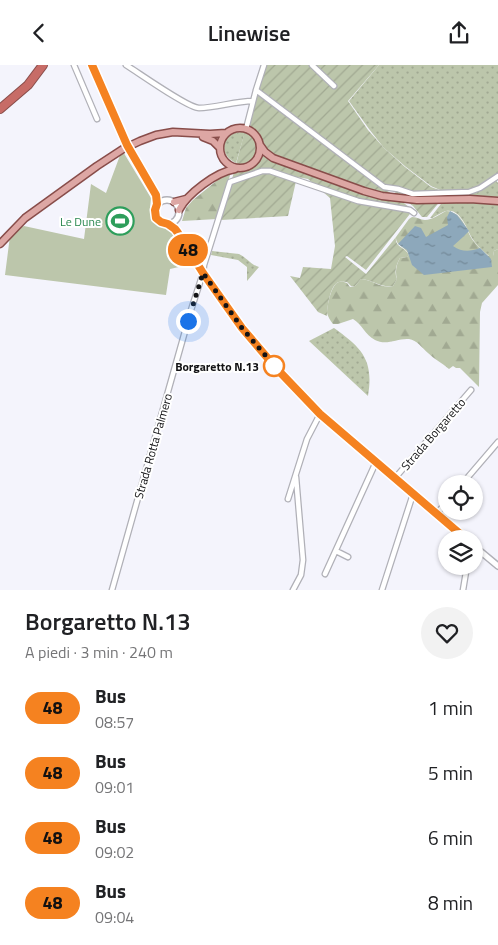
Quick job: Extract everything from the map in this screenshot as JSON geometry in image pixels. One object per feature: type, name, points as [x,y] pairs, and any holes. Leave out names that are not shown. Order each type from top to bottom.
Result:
[{"type":"highway","points":[[0,109],[28,85],[43,65]]},
{"type":"main road","points":[[0,244],[26,218],[108,158],[140,141],[156,135],[173,132],[210,134],[226,133],[236,128],[246,129],[256,135],[265,152],[273,158],[382,196],[417,200],[470,199],[498,201]]},
{"type":"main road","points":[[190,133],[210,139],[216,143],[220,148],[223,158],[231,166],[239,168]]},
{"type":"main road","points":[[220,148],[226,133]]},
{"type":"main road","points":[[253,164],[258,157],[260,145]]},
{"type":"main road","points":[[215,176],[223,158]]},
{"type":"main road","points":[[179,210],[187,198],[215,176],[227,170],[244,168],[259,160],[273,158]]},
{"type":"main road","points":[[174,202],[187,198]]},
{"type":"street","points":[[74,65],[97,119]]},
{"type":"street","points":[[92,65],[122,134],[160,202]]},
{"type":"street","points":[[126,65],[197,108],[253,101]]},
{"type":"street","points":[[246,129],[264,65]]},
{"type":"street","points":[[312,65],[334,86]]},
{"type":"street","points":[[256,90],[384,187],[413,194],[469,192],[480,188],[498,176]]},
{"type":"street","name":"Strada Rotta Palmero","points":[[112,590],[191,309],[230,182],[262,171],[274,171],[358,201],[410,210],[414,213]]},
{"type":"street","points":[[167,200],[174,202],[179,210],[176,219],[168,224],[156,218],[155,210],[160,202],[167,200]]},
{"type":"street","name":"Strada Borgaretto","points":[[176,219],[178,233]]},
{"type":"street","name":"Strada Borgaretto","points":[[168,224],[178,233],[203,273],[242,328],[277,369],[320,414],[455,530]]},
{"type":"street","name":"Strada Borgaretto","points":[[395,478],[471,390]]},
{"type":"street","points":[[288,499],[307,439],[320,414]]},
{"type":"street","points":[[470,475],[498,442]]},
{"type":"street","points":[[325,574],[376,462]]},
{"type":"street","points":[[292,590],[301,575],[303,560],[296,477]]},
{"type":"street","points":[[382,590],[413,493]]},
{"type":"street","points":[[336,551],[348,557]]},
{"type":"street","points":[[483,553],[498,566]]},
{"type":"street","points":[[463,590],[466,575]]},
{"type":"green space","points":[[265,65],[379,65],[348,101],[368,130],[384,148],[405,167],[445,196],[427,217],[422,217],[413,206],[258,89]]},
{"type":"green space","points":[[379,65],[498,65],[498,174],[480,187],[446,196],[406,167],[384,148],[349,101]]},
{"type":"green space","points":[[259,94],[413,210],[366,270],[347,256],[345,257],[366,274],[396,237],[398,245],[409,255],[400,258],[396,271],[397,279],[393,286],[385,286],[361,279],[355,286],[351,286],[347,282],[339,282],[333,287],[331,292],[327,316],[318,312],[290,276],[300,278],[303,267],[331,269],[335,246],[330,198],[308,179],[297,177],[288,216],[221,220],[253,101]]},
{"type":"green space","points":[[245,132],[236,163],[226,155],[224,145],[229,136]]},
{"type":"green space","name":"Le Dune","points":[[122,150],[151,198],[151,217],[157,225],[163,228],[170,228],[182,247],[179,253],[180,256],[187,257],[192,264],[170,269],[166,295],[5,275],[10,236],[24,226],[84,239],[91,184],[106,193]]},
{"type":"green space","points":[[231,172],[217,219],[182,221],[186,208],[193,200],[225,174]]},
{"type":"green space","points":[[495,179],[498,183],[498,249],[494,251],[493,256],[489,256],[472,238],[463,220],[456,213],[446,211],[430,218],[444,200],[481,189]]},
{"type":"green space","points":[[446,211],[459,217],[474,241],[488,256],[493,256],[494,251],[498,249],[498,285],[482,303],[480,312],[479,387],[460,368],[453,366],[449,369],[414,341],[405,339],[379,342],[372,338],[353,319],[333,324],[327,313],[332,291],[339,282],[347,283],[350,287],[355,286],[361,279],[389,287],[393,286],[397,279],[396,271],[400,258],[409,255],[399,245],[396,237],[412,217],[428,220]]},
{"type":"green space","points":[[212,251],[239,254],[253,265],[259,267],[247,281],[247,267],[238,260],[211,255]]},
{"type":"green space","points":[[334,328],[352,342],[364,356],[369,373],[368,396],[309,341]]},
{"type":"water","points":[[450,211],[457,215],[469,231],[453,246],[466,251],[480,248],[491,259],[492,267],[424,275],[412,265],[407,250],[398,244],[415,226],[421,228],[426,237],[448,225],[447,217]]},
{"type":"bus line","name":"48","points":[[92,65],[127,145],[156,195],[156,218],[175,229],[242,328],[277,369],[320,414],[455,530]]},
{"type":"place","name":"Le Dune","points":[[120,221]]},
{"type":"place","name":"Borgaretto N.13","points":[[274,366]]},
{"type":"route","points":[[188,321],[203,273],[242,328],[277,369],[274,366]]}]
